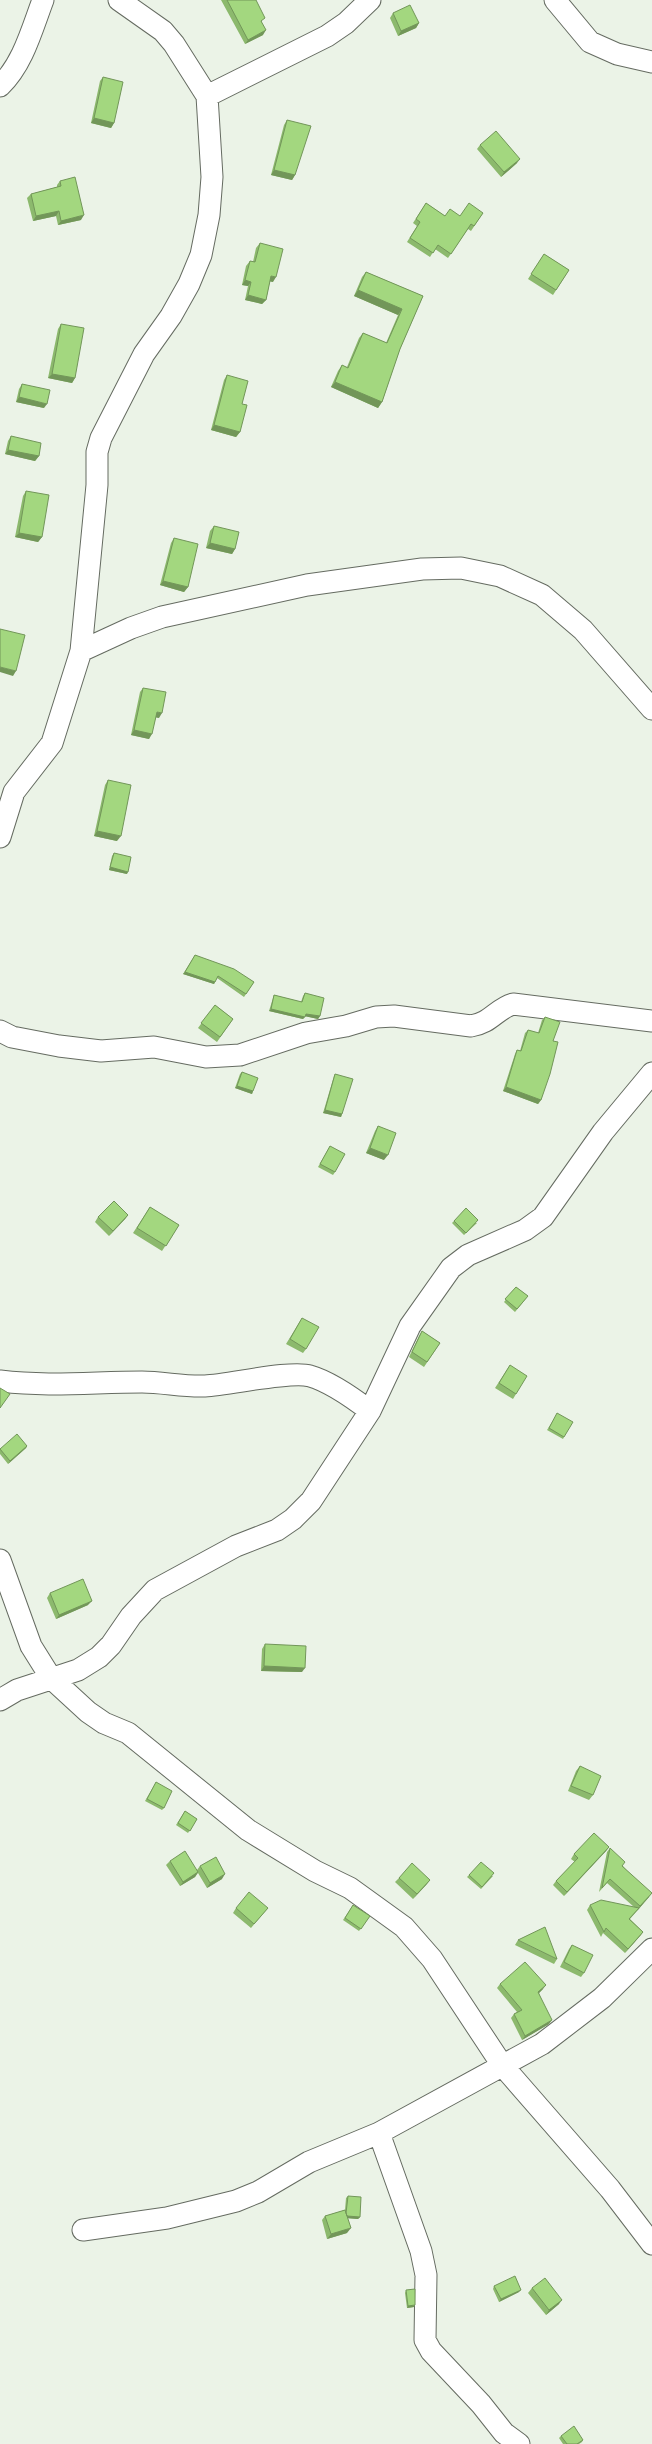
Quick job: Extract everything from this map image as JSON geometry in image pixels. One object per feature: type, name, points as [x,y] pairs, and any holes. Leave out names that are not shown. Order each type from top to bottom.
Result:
[{"type":"street","points":[[0,86],[13,71],[19,59],[43,0]]},
{"type":"street","points":[[0,837],[7,791],[52,743],[59,727],[81,651],[97,486],[97,452],[101,438],[144,354],[171,316],[189,284],[201,255],[209,215],[212,177],[206,96],[174,44],[163,31],[119,0]]},
{"type":"street","points":[[206,96],[327,36],[346,23],[370,0]]},
{"type":"street","points":[[555,0],[590,42],[617,54],[652,62]]},
{"type":"street","points":[[81,651],[131,628],[162,617],[307,585],[422,569],[461,568],[500,576],[542,595],[583,630],[652,709]]},
{"type":"street","points":[[0,1031],[12,1037],[59,1046],[101,1051],[154,1047],[206,1057],[240,1055],[306,1032],[346,1026],[376,1017],[394,1016],[471,1026],[481,1025],[491,1020],[505,1007],[513,1004],[652,1021]]},
{"type":"street","points":[[0,1700],[17,1690],[78,1670],[99,1657],[111,1645],[145,1599],[155,1590],[236,1546],[277,1530],[293,1519],[311,1501],[370,1411],[410,1326],[451,1268],[468,1255],[525,1230],[543,1217],[603,1132],[652,1073]]},
{"type":"street","points":[[0,1381],[55,1386],[94,1381],[145,1382],[193,1386],[292,1376],[309,1376],[344,1394],[370,1411]]},
{"type":"street","points":[[0,1560],[31,1646],[51,1678],[88,1712],[104,1723],[128,1733],[248,1830],[315,1871],[350,1888],[404,1927],[432,1958],[502,2065],[610,2189],[652,2244]]},
{"type":"street","points":[[83,2230],[167,2218],[236,2201],[265,2188],[309,2162],[379,2133],[502,2065],[529,2052],[602,1998],[652,1949]]},
{"type":"street","points":[[379,2133],[421,2251],[426,2275],[425,2340],[431,2351],[481,2404],[504,2433],[518,2444]]},
{"type":"building","points":[[227,0],[256,0],[265,18],[261,21],[266,30],[248,40]]},
{"type":"building","points":[[410,5],[419,23],[401,31],[393,13]]},
{"type":"building","points":[[103,77],[123,82],[114,123],[94,118]]},
{"type":"building","points":[[287,120],[311,126],[295,175],[274,170]]},
{"type":"building","points":[[496,131],[520,159],[504,172],[480,145]]},
{"type":"building","points":[[75,177],[84,215],[61,221],[59,211],[36,216],[31,194],[61,186],[60,181]]},
{"type":"building","points":[[426,203],[445,216],[450,209],[460,216],[469,203],[483,213],[474,226],[471,224],[451,254],[438,245],[433,253],[410,238],[420,222],[416,219]]},
{"type":"building","points":[[260,243],[283,249],[276,277],[271,276],[266,300],[248,295],[251,282],[245,280],[250,261],[255,262]]},
{"type":"building","points":[[544,254],[569,270],[556,290],[531,274]]},
{"type":"building","points":[[366,272],[423,296],[400,349],[382,402],[335,382],[342,365],[348,368],[363,333],[387,343],[402,309],[358,290]]},
{"type":"building","points":[[61,324],[84,328],[75,378],[52,374]]},
{"type":"building","points":[[227,375],[248,381],[242,404],[247,405],[240,432],[214,425]]},
{"type":"building","points":[[22,384],[50,390],[47,404],[19,397]]},
{"type":"building","points":[[11,436],[41,443],[39,456],[8,450]]},
{"type":"building","points":[[26,491],[49,495],[42,537],[19,533]]},
{"type":"building","points":[[214,526],[239,532],[235,549],[210,543]]},
{"type":"building","points":[[174,538],[198,544],[188,587],[163,581]]},
{"type":"building","points":[[0,629],[25,635],[16,671],[0,667]]},
{"type":"building","points":[[143,688],[166,692],[162,713],[157,712],[152,734],[134,730]]},
{"type":"building","points":[[108,780],[131,785],[121,836],[97,831]]},
{"type":"building","points":[[114,853],[131,857],[128,872],[110,867]]},
{"type":"building","points":[[195,955],[234,969],[254,982],[246,994],[218,976],[215,982],[185,972]]},
{"type":"building","points":[[305,993],[324,998],[320,1016],[306,1014],[305,1017],[271,1009],[274,995],[302,1002]]},
{"type":"building","points":[[215,1005],[233,1019],[220,1037],[201,1023]]},
{"type":"building","points":[[545,1017],[560,1022],[553,1041],[558,1042],[550,1074],[541,1100],[506,1087],[517,1050],[521,1051],[528,1030],[539,1033]]},
{"type":"building","points":[[242,1072],[258,1078],[253,1091],[237,1086]]},
{"type":"building","points":[[335,1074],[353,1079],[342,1114],[325,1110]]},
{"type":"building","points":[[378,1126],[396,1133],[388,1155],[370,1148]]},
{"type":"building","points":[[330,1146],[345,1154],[335,1172],[320,1164]]},
{"type":"building","points":[[114,1201],[128,1215],[113,1231],[98,1217]]},
{"type":"building","points":[[150,1207],[179,1225],[166,1246],[137,1228]]},
{"type":"building","points":[[466,1208],[478,1220],[466,1233],[454,1221]]},
{"type":"building","points":[[516,1287],[528,1296],[517,1309],[505,1299]]},
{"type":"building","points":[[302,1318],[319,1327],[306,1349],[290,1339]]},
{"type":"building","points":[[422,1331],[440,1343],[427,1362],[412,1352]]},
{"type":"building","points":[[510,1365],[527,1376],[516,1394],[499,1383]]},
{"type":"building","points":[[0,1388],[10,1394],[0,1408]]},
{"type":"building","points":[[557,1413],[573,1422],[564,1437],[549,1428]]},
{"type":"building","points":[[17,1434],[27,1446],[10,1461],[0,1449]]},
{"type":"building","points":[[83,1579],[92,1601],[59,1615],[50,1593]]},
{"type":"building","points":[[265,1644],[306,1646],[305,1668],[264,1666]]},
{"type":"building","points":[[580,1766],[601,1776],[593,1795],[571,1786]]},
{"type":"building","points":[[156,1782],[172,1791],[164,1808],[147,1799]]},
{"type":"building","points":[[185,1811],[197,1819],[190,1831],[178,1823]]},
{"type":"building","points":[[594,1833],[609,1847],[567,1892],[556,1881],[578,1858],[574,1854]]},
{"type":"building","points":[[610,1848],[625,1862],[622,1866],[652,1893],[640,1906],[610,1879],[602,1888]]},
{"type":"building","points":[[185,1851],[198,1872],[183,1882],[170,1861]]},
{"type":"building","points":[[216,1857],[225,1874],[210,1883],[200,1866]]},
{"type":"building","points":[[481,1862],[494,1873],[482,1887],[469,1875]]},
{"type":"building","points":[[412,1863],[430,1880],[417,1894],[399,1878]]},
{"type":"building","points":[[249,1892],[268,1908],[254,1924],[236,1908]]},
{"type":"building","points":[[601,1900],[639,1908],[629,1919],[643,1932],[628,1949],[606,1928],[604,1932],[590,1905]]},
{"type":"building","points":[[353,1905],[370,1916],[361,1929],[345,1918]]},
{"type":"building","points":[[545,1927],[557,1959],[518,1940]]},
{"type":"building","points":[[572,1945],[593,1955],[584,1973],[564,1962]]},
{"type":"building","points":[[525,1962],[546,1985],[538,1992],[552,2020],[525,2036],[514,2014],[522,2010],[500,1984]]},
{"type":"building","points":[[348,2196],[361,2197],[360,2217],[347,2216]]},
{"type":"building","points":[[345,2210],[351,2228],[331,2234],[325,2216]]},
{"type":"building","points":[[515,2276],[521,2290],[501,2299],[494,2286]]},
{"type":"building","points":[[545,2278],[562,2300],[549,2310],[532,2288]]},
{"type":"building","points":[[415,2289],[415,2305],[408,2306],[406,2290]]},
{"type":"building","points":[[574,2426],[583,2440],[577,2444],[567,2444],[561,2436]]}]
